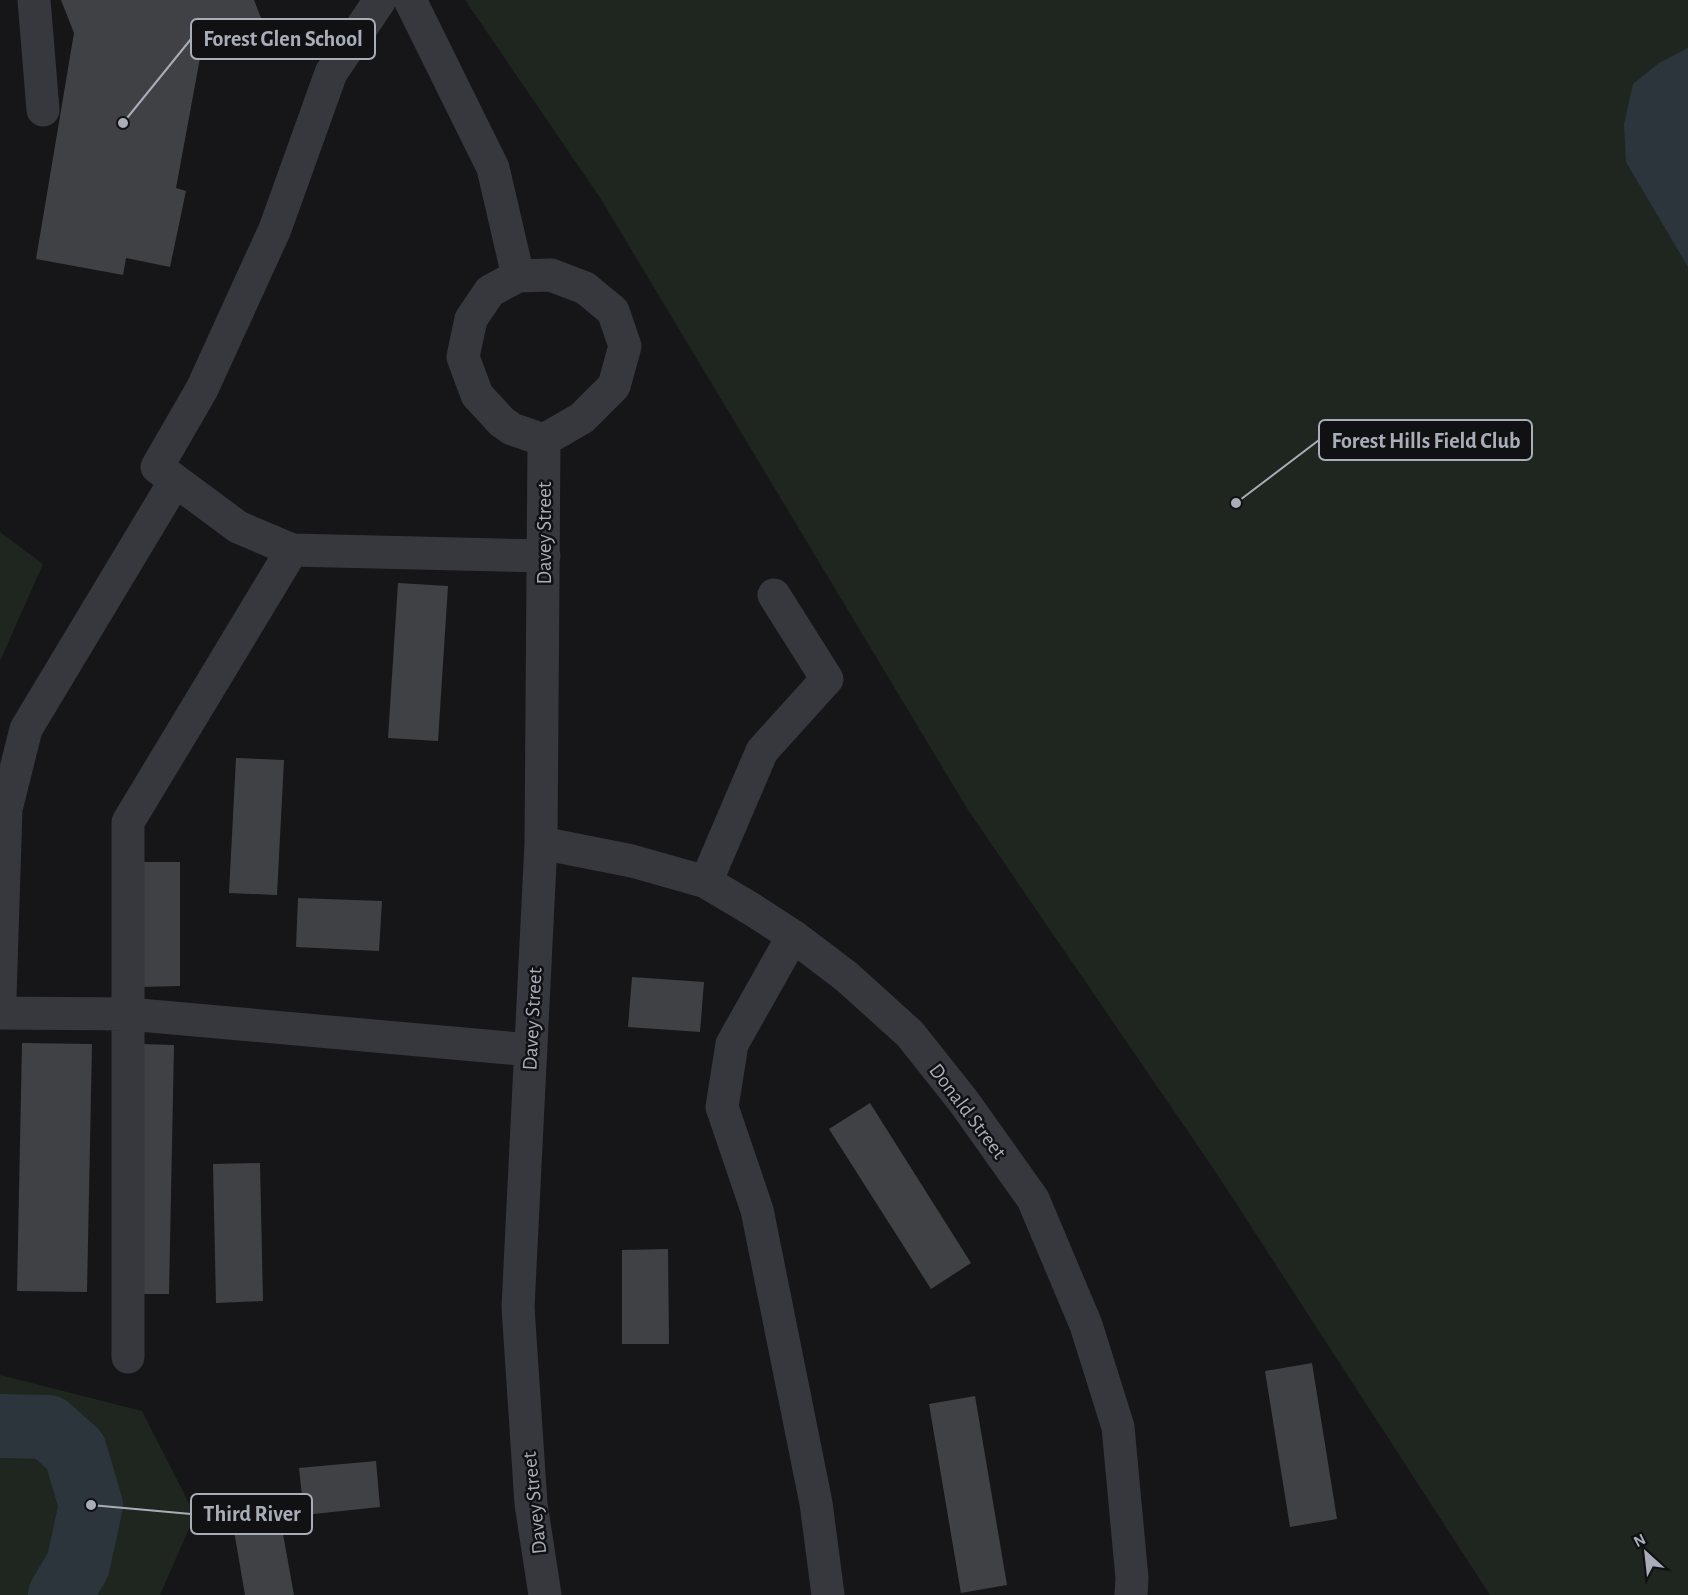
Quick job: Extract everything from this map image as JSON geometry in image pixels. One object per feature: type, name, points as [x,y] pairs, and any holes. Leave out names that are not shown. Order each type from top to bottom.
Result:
[{"type":"street","points":[[34,0],[43,110]]},
{"type":"street","points":[[380,0],[331,73],[275,229],[202,389],[157,467],[238,527],[292,550],[544,556]]},
{"type":"street","points":[[410,0],[494,168],[518,276]]},
{"type":"street","points":[[518,276],[551,276],[585,288],[613,311],[625,346],[614,386],[582,418],[544,441],[512,429],[502,422],[477,395],[463,357],[471,320],[490,291],[518,276]]},
{"type":"street","name":"Davey Street","points":[[544,441],[541,843],[518,1306],[531,1504],[545,1595]]},
{"type":"street","points":[[0,997],[5,816],[26,729],[175,481]]},
{"type":"street","points":[[128,1357],[128,822],[292,550]]},
{"type":"street","points":[[705,882],[762,751],[827,679],[774,595]]},
{"type":"street","name":"Donald Street","points":[[541,843],[632,861],[705,882],[753,910],[793,936],[847,977],[910,1034],[964,1102],[1033,1199],[1086,1325],[1118,1427],[1132,1578],[1131,1595]]},
{"type":"street","points":[[793,936],[732,1044],[722,1107],[757,1210],[816,1503],[828,1595]]},
{"type":"street","points":[[0,1013],[128,1014],[531,1050]]},
{"type":"shaded area","points":[[465,0],[1688,0],[1688,1595],[1490,1595],[1217,1174],[968,810],[599,196]]},
{"type":"shaded area","points":[[1688,48],[1688,267],[1626,162],[1624,124],[1633,84],[1659,63]]},
{"type":"shaded area","points":[[0,532],[43,564],[0,661]]},
{"type":"shaded area","points":[[0,1375],[142,1411],[195,1515],[160,1595],[0,1595]]},
{"type":"building","points":[[61,0],[254,0],[261,18],[200,58],[176,188],[186,191],[170,267],[126,258],[123,275],[36,259],[74,33]]},
{"type":"building","points":[[398,583],[448,586],[438,741],[388,738]]},
{"type":"building","points":[[236,758],[284,760],[277,895],[229,893]]},
{"type":"building","points":[[139,862],[180,862],[180,986],[139,987]]},
{"type":"building","points":[[298,898],[382,901],[379,951],[296,947]]},
{"type":"building","points":[[632,977],[704,982],[700,1032],[628,1027]]},
{"type":"building","points":[[22,1043],[92,1044],[87,1292],[17,1291]]},
{"type":"building","points":[[141,1044],[174,1045],[169,1294],[136,1294]]},
{"type":"building","points":[[870,1103],[971,1263],[931,1289],[829,1129]]},
{"type":"building","points":[[260,1163],[263,1301],[216,1303],[213,1164]]},
{"type":"building","points":[[668,1249],[669,1344],[622,1344],[622,1250]]},
{"type":"building","points":[[1312,1363],[1337,1519],[1290,1527],[1265,1371]]},
{"type":"building","points":[[975,1396],[1007,1585],[961,1593],[929,1404]]},
{"type":"building","points":[[376,1461],[380,1507],[304,1515],[299,1468]]},
{"type":"building","points":[[281,1523],[294,1595],[245,1595],[234,1531]]},
{"type":"waterway","points":[[0,1426],[48,1427],[75,1451],[91,1505],[78,1565],[60,1595]]},
{"type":"place","name":"Forest Glen School","points":[[123,123]]},
{"type":"place","name":"Forest Hills Field Club","points":[[1236,503]]},
{"type":"place","name":"Third River","points":[[91,1505]]}]
